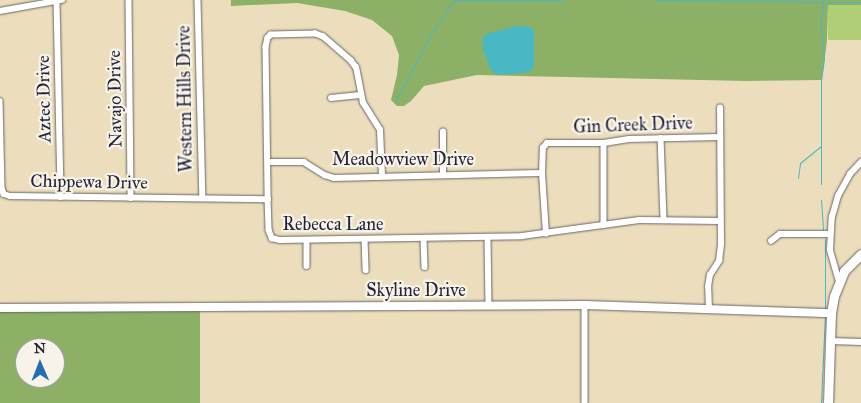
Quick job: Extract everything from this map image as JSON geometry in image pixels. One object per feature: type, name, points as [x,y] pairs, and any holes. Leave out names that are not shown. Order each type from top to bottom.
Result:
[{"type":"main road","points":[[828,403],[831,313],[839,282],[851,262],[861,254]]},
{"type":"street","points":[[0,11],[32,3],[59,0]]},
{"type":"street","name":"Aztec Drive","points":[[59,0],[61,197]]},
{"type":"street","name":"Navajo Drive","points":[[129,0],[131,198]]},
{"type":"street","name":"Western Hills Drive","points":[[198,0],[202,198]]},
{"type":"street","name":"Rebecca Lane","points":[[382,176],[380,130],[360,95],[356,68],[344,53],[323,37],[308,33],[271,36],[266,42],[268,199],[269,230],[272,238],[280,240],[307,240],[488,237],[546,234],[639,220],[720,221]]},
{"type":"street","points":[[331,98],[360,95]]},
{"type":"street","name":"Chippewa Drive","points":[[0,101],[2,188],[4,194],[10,196],[61,197],[268,199]]},
{"type":"street","points":[[709,310],[710,275],[719,261],[720,254],[720,108]]},
{"type":"street","points":[[443,132],[443,175]]},
{"type":"street","name":"Gin Creek Drive","points":[[542,173],[543,148],[547,143],[604,143],[630,139],[720,137]]},
{"type":"street","points":[[662,138],[664,220]]},
{"type":"street","points":[[604,143],[604,225]]},
{"type":"street","name":"Meadowview Drive","points":[[268,162],[304,162],[325,175],[334,178],[542,173]]},
{"type":"street","points":[[839,282],[830,250],[830,234],[838,196],[850,174],[861,162]]},
{"type":"street","points":[[542,173],[546,234]]},
{"type":"street","points":[[771,241],[780,234],[830,234]]},
{"type":"street","points":[[488,237],[489,305]]},
{"type":"street","points":[[364,239],[366,270]]},
{"type":"street","points":[[424,239],[425,267]]},
{"type":"street","points":[[307,240],[307,266]]},
{"type":"street","points":[[585,305],[585,403]]},
{"type":"street","name":"Skyline Drive","points":[[0,308],[585,305],[831,313]]},
{"type":"street","points":[[830,341],[861,342]]},
{"type":"green space","points":[[231,0],[861,0],[861,5],[828,5],[827,40],[822,80],[747,81],[477,75],[424,86],[411,101],[404,106],[397,106],[391,100],[397,75],[399,55],[392,36],[372,20],[345,11],[297,3],[231,6]]},
{"type":"green space","points":[[828,5],[861,5],[861,40],[828,40]]},
{"type":"green space","points":[[200,310],[200,403],[0,403],[0,311]]},
{"type":"water","points":[[517,26],[531,27],[534,31],[534,66],[531,71],[524,73],[498,75],[491,71],[483,49],[482,39],[486,34]]},
{"type":"waterway","points":[[454,0],[563,0]]},
{"type":"waterway","points":[[395,102],[434,29],[454,0]]},
{"type":"waterway","points":[[655,0],[861,2]]},
{"type":"waterway","points":[[821,184],[821,80],[824,59],[821,22],[823,3]]},
{"type":"waterway","points":[[798,178],[800,163],[821,146]]},
{"type":"waterway","points":[[821,200],[823,231]]},
{"type":"waterway","points":[[825,239],[825,308]]},
{"type":"waterway","points":[[821,403],[825,316]]}]
